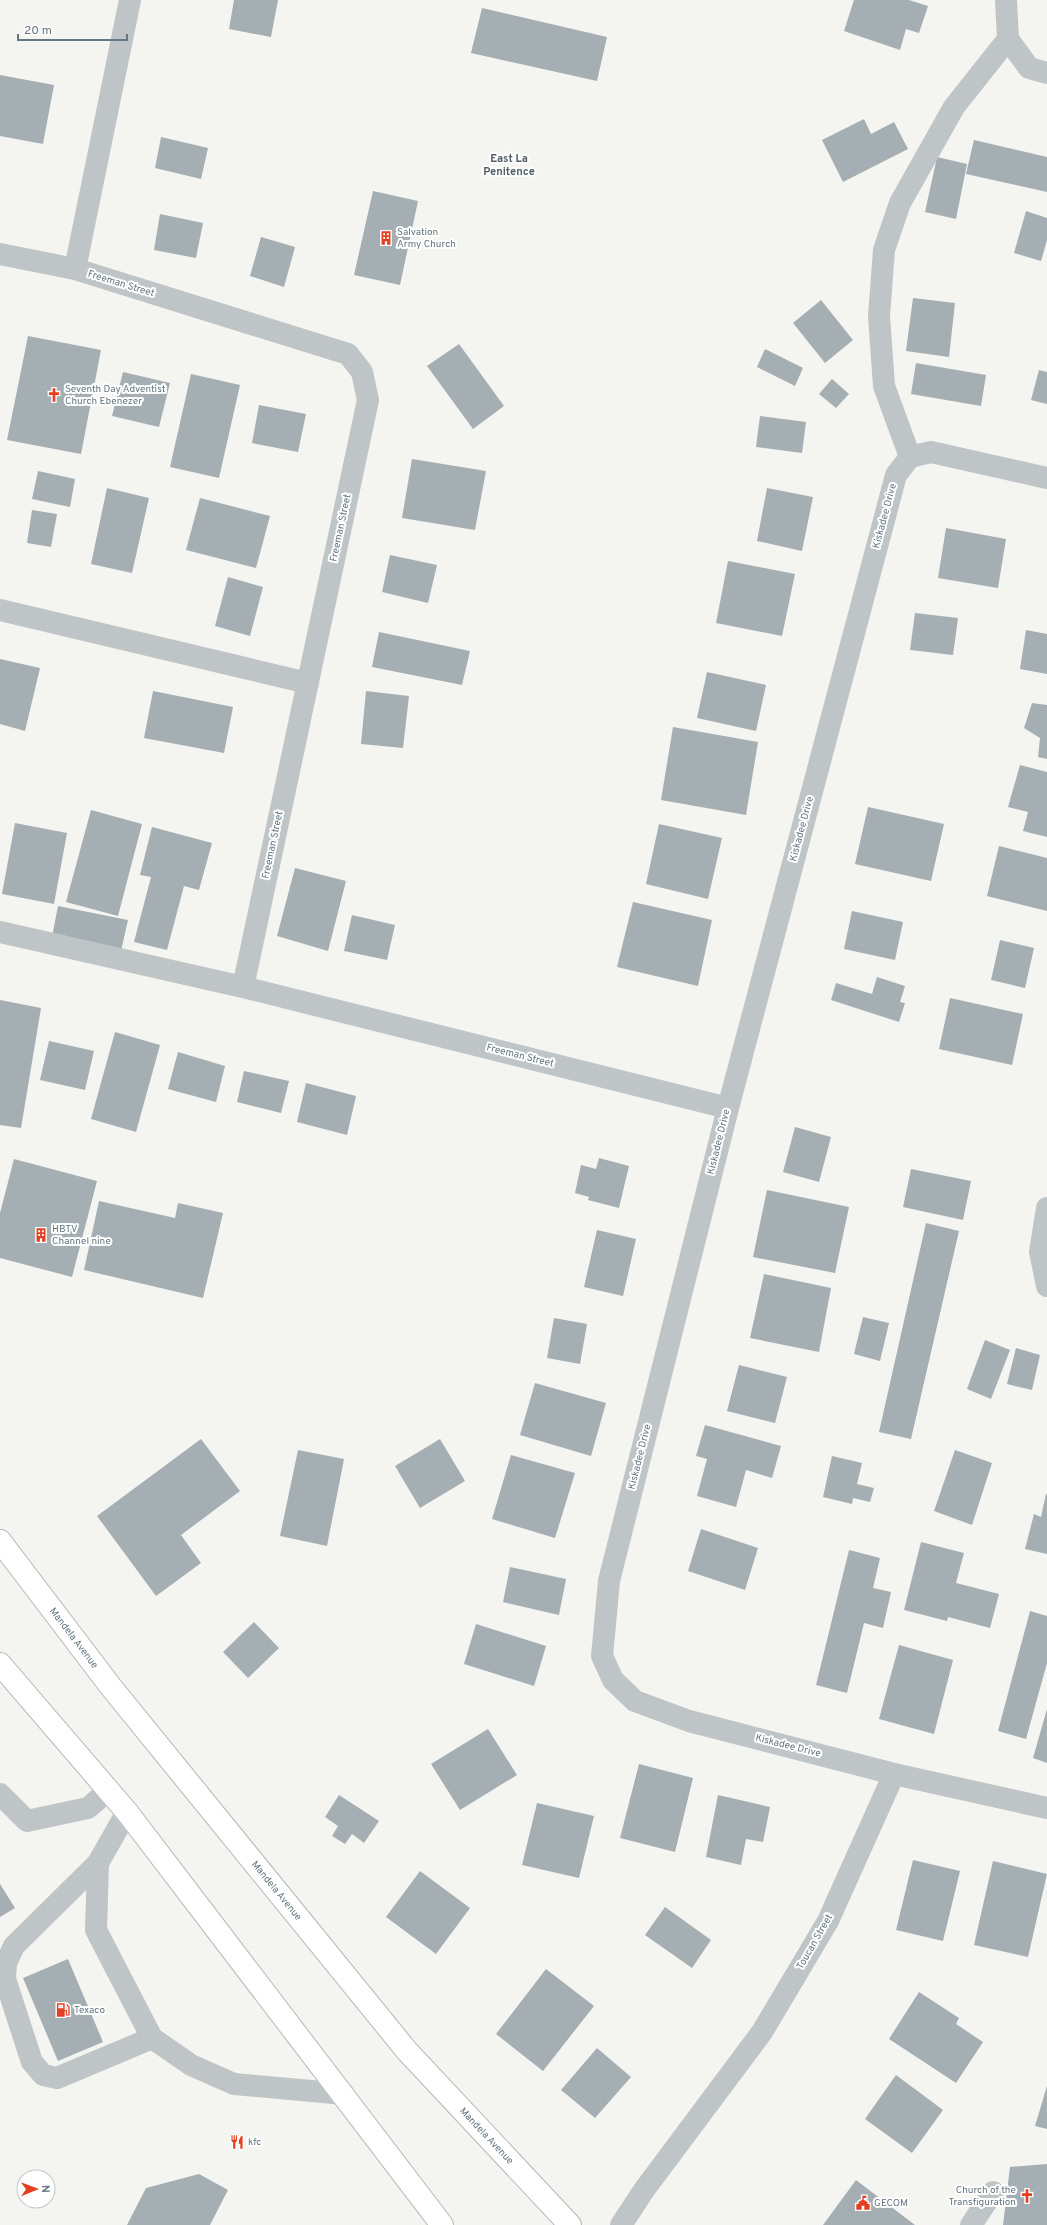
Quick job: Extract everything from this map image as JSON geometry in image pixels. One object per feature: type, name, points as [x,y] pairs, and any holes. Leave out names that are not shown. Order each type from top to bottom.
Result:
[{"type":"main road","name":"Mandela Avenue","points":[[0,1541],[111,1687],[407,2051],[570,2225]]},
{"type":"main road","points":[[0,1664],[127,1812],[344,2094],[442,2225]]},
{"type":"street","name":"Freeman Street","points":[[75,269],[130,0]]},
{"type":"street","points":[[1006,0],[1008,39],[1029,68],[1047,73]]},
{"type":"street","points":[[1008,39],[954,107],[900,203],[884,250],[879,316],[884,386],[910,457],[931,452],[1047,478]]},
{"type":"street","name":"Freeman Street","points":[[0,254],[75,269],[348,354],[362,372],[368,400],[243,986]]},
{"type":"street","name":"Kiskadee Drive","points":[[894,1774],[689,1721],[635,1701],[614,1680],[602,1656],[609,1581],[728,1108],[896,474],[910,457]]},
{"type":"street","points":[[0,610],[308,683]]},
{"type":"street","name":"Freeman Street","points":[[0,932],[243,986],[728,1108]]},
{"type":"street","points":[[1047,1208],[1040,1252],[1047,1286]]},
{"type":"street","points":[[894,1774],[1047,1808]]},
{"type":"street","name":"Toucan Street","points":[[621,2225],[644,2190],[766,2025],[828,1921],[894,1774]]},
{"type":"street","points":[[0,1794],[27,1821],[88,1808],[109,1790]]},
{"type":"street","points":[[127,1812],[98,1862],[14,1946],[6,1963],[5,1979],[32,2062],[43,2075],[57,2078],[152,2038]]},
{"type":"street","points":[[98,1862],[96,1930],[152,2038],[192,2066],[234,2084],[344,2094]]},
{"type":"street","points":[[971,2225],[993,2192]]},
{"type":"building","points":[[234,0],[278,0],[271,37],[229,29]]},
{"type":"building","points":[[854,0],[909,0],[928,6],[919,33],[906,29],[900,50],[844,31]]},
{"type":"building","points":[[482,8],[607,37],[597,81],[471,53]]},
{"type":"building","points":[[0,75],[54,85],[43,144],[0,136]]},
{"type":"building","points":[[864,119],[871,134],[894,122],[908,149],[843,182],[822,140]]},
{"type":"building","points":[[161,137],[208,148],[201,179],[155,168]]},
{"type":"building","points":[[974,140],[1047,157],[1047,192],[966,174]]},
{"type":"building","points":[[937,157],[967,164],[956,219],[925,212]]},
{"type":"building","name":"Salvation Army Church","points":[[373,191],[418,201],[400,285],[354,275]]},
{"type":"building","points":[[1026,211],[1047,218],[1047,240],[1041,261],[1014,253]]},
{"type":"building","points":[[160,214],[203,223],[196,258],[154,250]]},
{"type":"building","points":[[261,237],[295,247],[284,287],[250,276]]},
{"type":"building","points":[[913,298],[955,303],[949,357],[906,351]]},
{"type":"building","points":[[821,300],[853,340],[825,363],[793,323]]},
{"type":"building","name":"Seventh Day Adventist Church Ebenezer","points":[[28,336],[101,350],[81,454],[7,440]]},
{"type":"building","points":[[459,344],[504,406],[473,429],[427,366]]},
{"type":"building","points":[[765,349],[803,368],[795,386],[757,367]]},
{"type":"building","points":[[916,363],[986,375],[981,406],[911,394]]},
{"type":"building","points":[[1039,370],[1047,372],[1047,404],[1031,400]]},
{"type":"building","points":[[123,372],[170,383],[159,427],[112,416]]},
{"type":"building","points":[[191,374],[240,385],[219,478],[170,467]]},
{"type":"building","points":[[832,379],[849,394],[836,408],[819,394]]},
{"type":"building","points":[[259,405],[306,414],[298,452],[252,443]]},
{"type":"building","points":[[760,416],[806,422],[802,453],[756,447]]},
{"type":"building","points":[[412,459],[486,471],[475,530],[402,518]]},
{"type":"building","points":[[38,471],[75,479],[70,507],[32,499]]},
{"type":"building","points":[[107,488],[149,498],[132,573],[91,564]]},
{"type":"building","points":[[767,488],[813,497],[802,551],[757,541]]},
{"type":"building","points":[[200,498],[270,516],[256,568],[186,550]]},
{"type":"building","points":[[32,510],[57,514],[51,547],[27,543]]},
{"type":"building","points":[[946,528],[1006,539],[998,588],[938,578]]},
{"type":"building","points":[[390,555],[437,565],[428,603],[382,592]]},
{"type":"building","points":[[728,561],[795,574],[782,636],[716,623]]},
{"type":"building","points":[[228,577],[263,587],[250,636],[215,626]]},
{"type":"building","points":[[915,613],[958,618],[953,655],[910,650]]},
{"type":"building","points":[[1026,630],[1047,634],[1047,674],[1020,669]]},
{"type":"building","points":[[379,632],[470,651],[462,685],[372,667]]},
{"type":"building","points":[[0,659],[40,668],[25,731],[0,724]]},
{"type":"building","points":[[707,672],[766,685],[756,731],[697,718]]},
{"type":"building","points":[[153,691],[233,707],[224,753],[144,738]]},
{"type":"building","points":[[366,691],[409,696],[403,748],[361,744]]},
{"type":"building","points":[[1032,703],[1047,705],[1047,759],[1038,757],[1040,738],[1024,728]]},
{"type":"building","points":[[673,727],[758,742],[746,815],[661,800]]},
{"type":"building","points":[[1020,765],[1047,772],[1047,837],[1023,831],[1028,812],[1008,807]]},
{"type":"building","points":[[868,807],[944,824],[931,881],[855,864]]},
{"type":"building","points":[[91,810],[142,824],[118,916],[66,902]]},
{"type":"building","points":[[15,823],[67,833],[54,904],[2,894]]},
{"type":"building","points":[[659,824],[722,838],[708,899],[646,884]]},
{"type":"building","points":[[152,827],[212,843],[199,890],[184,886],[167,950],[134,942],[151,877],[140,875]]},
{"type":"building","points":[[999,846],[1047,858],[1047,911],[987,896]]},
{"type":"building","points":[[295,868],[346,881],[328,951],[277,936]]},
{"type":"building","points":[[633,902],[712,920],[698,986],[617,967]]},
{"type":"building","points":[[58,906],[128,920],[121,951],[52,937]]},
{"type":"building","points":[[852,911],[903,922],[895,960],[844,949]]},
{"type":"building","points":[[352,915],[395,925],[387,960],[344,951]]},
{"type":"building","points":[[1000,940],[1034,948],[1025,988],[991,980]]},
{"type":"building","points":[[877,977],[905,986],[900,1002],[905,1003],[899,1022],[831,1000],[836,983],[872,994]]},
{"type":"building","points":[[950,998],[1023,1014],[1012,1065],[939,1049]]},
{"type":"building","points":[[0,1000],[41,1008],[21,1128],[0,1125]]},
{"type":"building","points":[[115,1032],[160,1045],[136,1132],[91,1119]]},
{"type":"building","points":[[49,1041],[94,1051],[85,1090],[40,1080]]},
{"type":"building","points":[[178,1052],[225,1066],[216,1102],[168,1089]]},
{"type":"building","points":[[244,1071],[289,1081],[281,1113],[237,1102]]},
{"type":"building","points":[[306,1083],[356,1096],[347,1135],[297,1122]]},
{"type":"building","points":[[795,1127],[831,1137],[819,1182],[783,1172]]},
{"type":"building","points":[[599,1158],[629,1166],[619,1208],[588,1200],[589,1197],[575,1193],[581,1165],[596,1169]]},
{"type":"building","name":"HBTV Channel nine","points":[[14,1159],[97,1181],[72,1277],[0,1258],[0,1213]]},
{"type":"building","points":[[911,1169],[971,1181],[963,1220],[903,1207]]},
{"type":"building","points":[[767,1190],[849,1207],[835,1273],[753,1257]]},
{"type":"building","points":[[99,1201],[175,1218],[178,1203],[223,1213],[203,1298],[84,1270]]},
{"type":"building","points":[[926,1223],[959,1231],[911,1439],[879,1432]]},
{"type":"building","points":[[597,1230],[636,1239],[623,1296],[584,1287]]},
{"type":"building","points":[[764,1274],[831,1288],[819,1352],[750,1338]]},
{"type":"building","points":[[863,1317],[889,1323],[880,1361],[854,1354]]},
{"type":"building","points":[[554,1318],[587,1324],[580,1364],[547,1358]]},
{"type":"building","points":[[985,1340],[1010,1350],[991,1399],[967,1389]]},
{"type":"building","points":[[1016,1348],[1040,1355],[1032,1390],[1007,1384]]},
{"type":"building","points":[[739,1365],[787,1377],[775,1423],[727,1411]]},
{"type":"building","points":[[535,1383],[606,1403],[591,1456],[520,1435]]},
{"type":"building","points":[[705,1425],[781,1446],[772,1478],[746,1470],[736,1507],[697,1496],[707,1459],[696,1456]]},
{"type":"building","points":[[201,1439],[240,1491],[181,1535],[201,1563],[156,1596],[97,1516]]},
{"type":"building","points":[[440,1439],[465,1481],[420,1508],[395,1466]]},
{"type":"building","points":[[298,1450],[344,1459],[327,1546],[280,1536]]},
{"type":"building","points":[[955,1450],[992,1463],[972,1525],[934,1511]]},
{"type":"building","points":[[511,1455],[575,1473],[555,1538],[492,1519]]},
{"type":"building","points":[[832,1456],[862,1463],[857,1484],[874,1488],[870,1502],[853,1498],[852,1504],[823,1497]]},
{"type":"building","points":[[1046,1494],[1047,1554],[1025,1549],[1034,1514],[1041,1517]]},
{"type":"building","points":[[701,1529],[758,1548],[745,1590],[688,1571]]},
{"type":"building","points":[[921,1542],[964,1553],[956,1583],[999,1594],[990,1628],[948,1617],[947,1621],[904,1610]]},
{"type":"building","points":[[849,1550],[880,1558],[873,1588],[891,1592],[883,1628],[864,1623],[847,1693],[816,1685]]},
{"type":"building","points":[[510,1567],[566,1579],[559,1615],[503,1602]]},
{"type":"building","points":[[1030,1611],[1047,1616],[1047,1663],[1026,1739],[998,1731]]},
{"type":"building","points":[[254,1622],[279,1648],[248,1678],[223,1652]]},
{"type":"building","points":[[476,1624],[546,1646],[534,1686],[464,1664]]},
{"type":"building","points":[[899,1645],[953,1660],[934,1734],[879,1719]]},
{"type":"building","points":[[1047,1709],[1047,1763],[1033,1758]]},
{"type":"building","points":[[488,1729],[517,1775],[460,1810],[431,1764]]},
{"type":"building","points":[[639,1764],[693,1778],[675,1852],[620,1838]]},
{"type":"building","points":[[339,1795],[379,1821],[364,1843],[352,1834],[345,1844],[332,1836],[338,1826],[325,1817]]},
{"type":"building","points":[[718,1795],[770,1807],[763,1842],[746,1839],[741,1865],[706,1857]]},
{"type":"building","points":[[537,1803],[594,1816],[579,1878],[522,1865]]},
{"type":"building","points":[[913,1860],[960,1871],[943,1941],[896,1930]]},
{"type":"building","points":[[993,1861],[1047,1874],[1028,1957],[974,1945]]},
{"type":"building","points":[[420,1871],[470,1908],[436,1954],[386,1917]]},
{"type":"building","points":[[0,1884],[15,1908],[0,1917]]},
{"type":"building","points":[[665,1907],[711,1940],[692,1968],[645,1935]]},
{"type":"building","name":"Texaco","points":[[68,1959],[103,2042],[58,2061],[23,1978]]},
{"type":"building","points":[[546,1969],[594,2006],[543,2071],[496,2034]]},
{"type":"building","points":[[919,1992],[959,2018],[956,2024],[983,2042],[956,2083],[889,2039]]},
{"type":"building","points":[[597,2048],[631,2077],[595,2118],[561,2090]]},
{"type":"building","points":[[896,2075],[943,2110],[912,2153],[865,2119]]},
{"type":"building","points":[[1047,2086],[1047,2129],[1035,2126]]},
{"type":"building","name":"Church of the Transfiguration","points":[[1047,2164],[1047,2225],[1003,2225],[1010,2167]]},
{"type":"building","points":[[199,2174],[228,2190],[210,2225],[127,2225],[146,2188]]},
{"type":"building","name":"GECOM","points":[[856,2180],[915,2225],[823,2225]]},
{"type":"place","name":"Salvation Army Church","points":[[386,238]]},
{"type":"place","name":"Seventh Day Adventist Church Ebenezer","points":[[54,395]]},
{"type":"place","name":"HBTV Channel nine","points":[[41,1235]]},
{"type":"place","name":"Texaco","points":[[63,2010]]},
{"type":"place","name":"kfc","points":[[237,2142]]},
{"type":"place","name":"Church of the Transfiguration","points":[[1027,2196]]},
{"type":"place","name":"GECOM","points":[[863,2203]]},
{"type":"district","name":"East La Penitence","points":[[509,165]]}]
